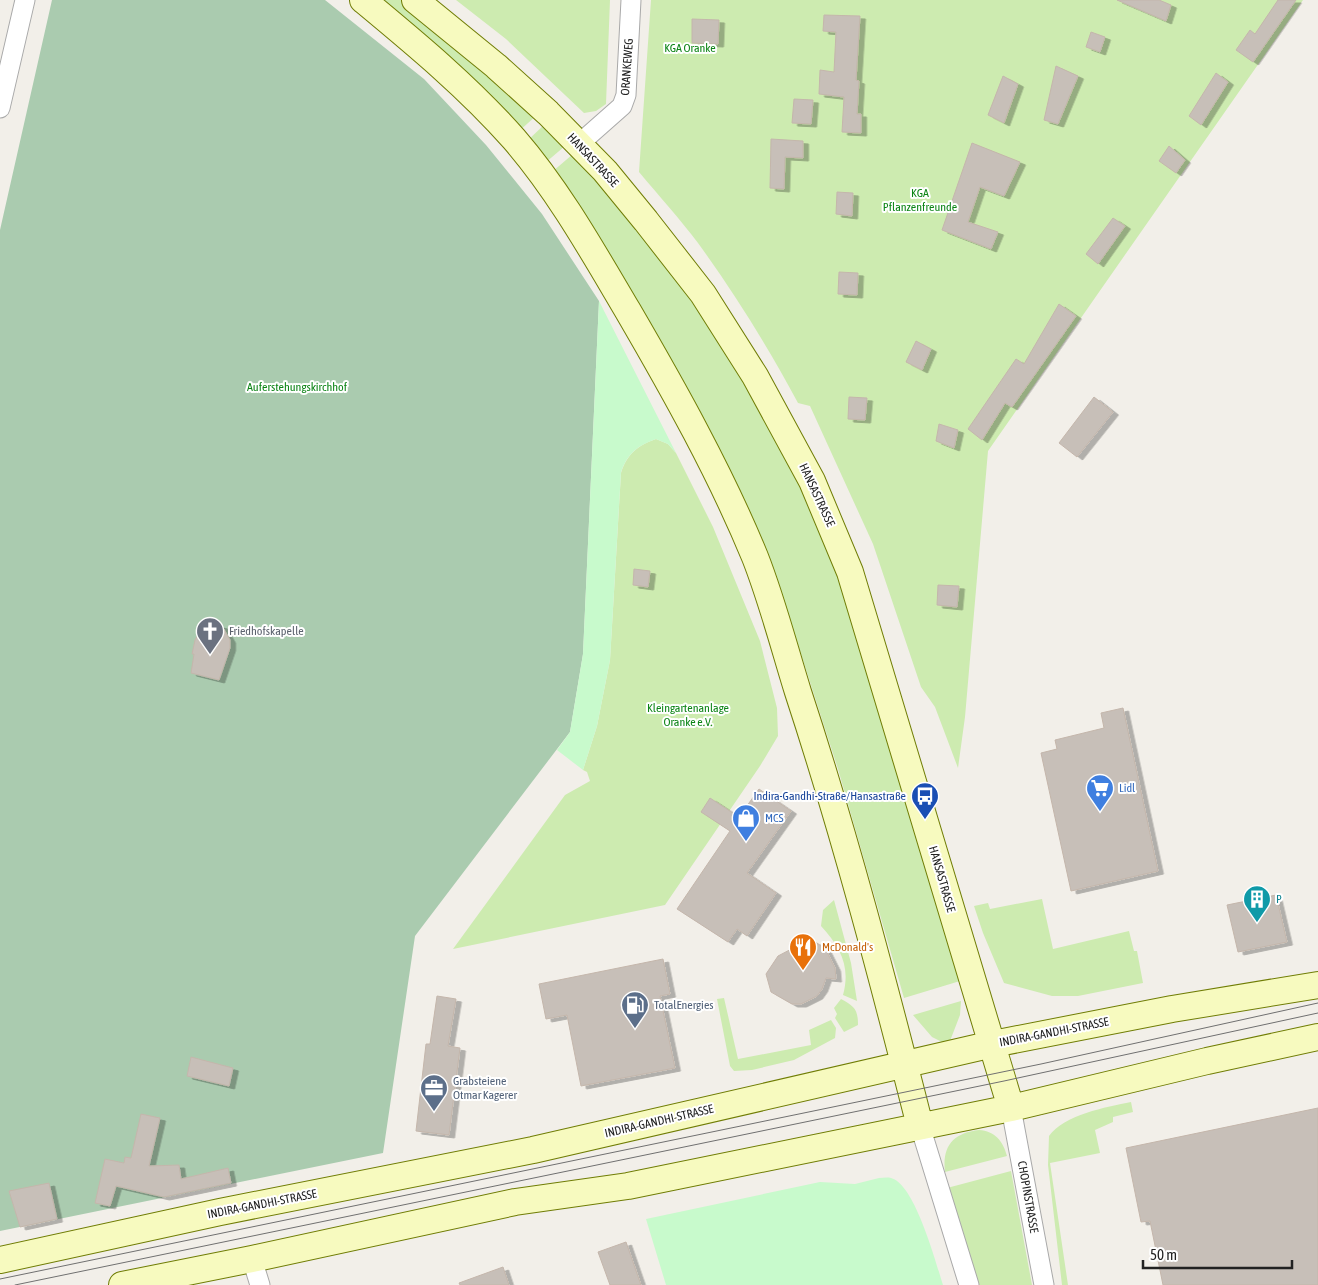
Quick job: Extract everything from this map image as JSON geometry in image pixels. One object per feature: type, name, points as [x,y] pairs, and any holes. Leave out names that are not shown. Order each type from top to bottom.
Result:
[{"type":"main road","points":[[363,0],[432,56],[481,103],[516,142],[564,206],[631,316],[722,485],[755,559],[815,742],[920,1126]]},
{"type":"main road","name":"HANSASTRASSE","points":[[415,0],[496,66],[579,144],[646,221],[703,294],[755,376],[812,480],[850,572],[994,1044],[1011,1108]]},
{"type":"main road","name":"INDIRA-GANDHI-STRASSE","points":[[0,1260],[226,1211],[533,1150],[994,1044],[1172,1008],[1318,985]]},
{"type":"main road","points":[[122,1285],[515,1202],[628,1186],[1011,1108],[1207,1061],[1318,1037]]},
{"type":"street","points":[[0,108],[25,0]]},
{"type":"street","name":"ORANKEWEG","points":[[579,144],[622,106],[626,95],[631,0]]},
{"type":"street","name":"CHOPINSTRASSE","points":[[1011,1108],[1044,1285]]},
{"type":"street","points":[[920,1126],[969,1285]]},
{"type":"street","points":[[252,1259],[260,1285]]},
{"type":"green space","name":"Auferstehungskirchhof","points":[[52,0],[325,0],[424,79],[486,145],[542,214],[599,301],[583,654],[570,732],[415,936],[383,1153],[0,1231],[0,230]]},
{"type":"green space","points":[[376,0],[403,0],[537,115],[518,132]]},
{"type":"green space","points":[[456,0],[610,0],[606,104],[596,111],[584,113],[506,39]]},
{"type":"green space","name":"KGA Pflanzenfreunde","points":[[651,0],[1303,0],[988,451],[965,717],[958,768],[935,707],[921,687],[873,544],[810,406],[798,403],[751,321],[712,262],[684,225],[639,172]]},
{"type":"green space","points":[[545,124],[565,146],[545,163],[526,142]]},
{"type":"green space","points":[[573,154],[613,197],[701,309],[752,389],[804,495],[841,584],[960,981],[904,998],[838,769],[792,626],[552,172]]},
{"type":"green space","points":[[599,301],[676,453],[668,444],[656,439],[634,451],[626,460],[621,472],[610,660],[597,726],[583,770],[557,750],[570,732],[583,654]]},
{"type":"green space","name":"Kleingartenanlage Oranke e.V.","points":[[656,439],[668,444],[676,453],[713,527],[760,641],[777,708],[778,736],[760,766],[665,905],[453,949],[565,795],[590,781],[587,772],[583,770],[597,726],[610,660],[621,473],[623,466],[634,451]]},
{"type":"green space","points":[[1042,899],[1053,949],[1129,931],[1134,951],[1137,951],[1143,983],[1078,996],[1052,996],[1004,983],[974,906],[988,903],[990,909]]},
{"type":"green space","points":[[834,900],[851,963],[857,1001],[843,995],[846,975],[845,966],[834,942],[821,926],[823,910]]},
{"type":"green space","points":[[724,998],[738,1059],[811,1045],[809,1030],[831,1020],[836,1028],[835,1038],[794,1060],[752,1070],[734,1071],[730,1066],[717,999]]},
{"type":"green space","points":[[841,999],[854,1009],[858,1020],[858,1025],[844,1032],[835,1018],[837,1014],[834,1008]]},
{"type":"green space","points":[[961,1001],[960,1015],[950,1041],[944,1043],[932,1037],[913,1015]]},
{"type":"green space","points":[[1131,1102],[1133,1112],[1113,1117],[1113,1122],[1095,1130],[1100,1153],[1050,1163],[1068,1285],[1062,1285],[1048,1165],[1049,1136],[1056,1129],[1075,1117],[1098,1109]]},
{"type":"green space","points":[[979,1130],[990,1132],[998,1138],[1007,1156],[945,1172],[945,1155],[951,1142],[962,1134]]},
{"type":"green space","points":[[1011,1171],[1032,1285],[977,1285],[947,1188]]},
{"type":"green space","points":[[879,1178],[891,1178],[900,1183],[908,1194],[930,1243],[943,1285],[666,1285],[646,1219],[820,1182],[855,1184]]},
{"type":"building","points":[[1117,0],[1159,0],[1171,5],[1166,21]]},
{"type":"building","points":[[1278,0],[1296,0],[1253,62],[1236,50],[1250,30],[1255,34]]},
{"type":"building","points":[[824,15],[860,16],[856,80],[859,81],[857,114],[861,114],[861,133],[842,132],[844,97],[819,94],[820,70],[834,72],[836,32],[823,31]]},
{"type":"building","points":[[692,19],[719,20],[718,44],[692,43]]},
{"type":"building","points":[[1091,32],[1105,37],[1100,52],[1086,47]]},
{"type":"building","points":[[1056,66],[1078,76],[1058,124],[1044,120]]},
{"type":"building","points":[[1216,73],[1228,82],[1201,125],[1189,116]]},
{"type":"building","points":[[1003,76],[1018,84],[1004,123],[988,115]]},
{"type":"building","points":[[794,99],[813,100],[811,124],[792,123]]},
{"type":"building","points":[[771,139],[803,141],[803,158],[785,157],[784,189],[770,188]]},
{"type":"building","points":[[972,143],[1020,162],[1004,196],[980,187],[968,222],[998,232],[991,249],[942,230]]},
{"type":"building","points":[[1169,146],[1185,160],[1176,173],[1159,161]]},
{"type":"building","points":[[837,192],[853,193],[852,216],[836,214]]},
{"type":"building","points":[[1113,218],[1125,226],[1098,264],[1086,254]]},
{"type":"building","points":[[839,272],[858,273],[857,295],[838,294]]},
{"type":"building","points":[[1059,304],[1076,316],[1012,407],[1005,403],[982,440],[968,429],[1016,359],[1024,364]]},
{"type":"building","points":[[916,341],[931,349],[922,370],[906,362]]},
{"type":"building","points":[[849,397],[867,398],[865,420],[848,419]]},
{"type":"building","points":[[1094,397],[1113,412],[1077,457],[1059,443]]},
{"type":"building","points":[[939,424],[958,430],[954,448],[936,441]]},
{"type":"building","points":[[634,569],[650,571],[648,587],[633,585]]},
{"type":"building","points":[[938,585],[959,586],[957,607],[937,605]]},
{"type":"building","points":[[213,624],[222,626],[230,640],[230,648],[219,680],[191,673],[195,640],[199,633]]},
{"type":"building","name":"Lidl","points":[[1123,708],[1158,871],[1071,891],[1041,753],[1057,749],[1055,740],[1104,728],[1101,713]]},
{"type":"building","name":"MCS","points":[[759,789],[791,811],[747,873],[776,893],[747,936],[737,929],[728,942],[677,909],[730,831],[701,812],[710,798],[739,817]]},
{"type":"building","name":"P","points":[[1276,895],[1287,942],[1238,952],[1227,905]]},
{"type":"building","name":"McDonald's","points":[[799,935],[817,943],[826,950],[835,968],[836,979],[826,978],[817,996],[801,1004],[792,1004],[771,992],[766,974],[778,956],[799,945]]},
{"type":"building","points":[[663,959],[670,994],[660,996],[675,1068],[581,1086],[567,1015],[546,1019],[539,984]]},
{"type":"building","points":[[437,996],[456,999],[448,1046],[460,1048],[449,1135],[416,1131],[426,1044],[430,1044]]},
{"type":"building","points":[[191,1057],[233,1068],[229,1086],[187,1076]]},
{"type":"building","points":[[1318,1108],[1318,1285],[1163,1285],[1150,1221],[1141,1222],[1126,1148]]},
{"type":"building","points":[[141,1114],[160,1118],[149,1166],[179,1165],[181,1179],[228,1168],[231,1183],[164,1197],[116,1186],[110,1206],[95,1203],[105,1159],[124,1163],[125,1157],[131,1158]]},
{"type":"building","points":[[49,1183],[57,1219],[20,1227],[9,1191]]},
{"type":"building","points":[[626,1242],[641,1285],[610,1285],[598,1252]]},
{"type":"building","points":[[503,1267],[509,1285],[460,1285],[459,1283]]},
{"type":"tram line","points":[[0,1279],[1041,1064],[1318,1003]]},
{"type":"tram line","points":[[15,1285],[1004,1081],[1318,1013]]},
{"type":"place","name":"Friedhofskapelle","points":[[210,655]]},
{"type":"place","name":"Lidl","points":[[1100,812]]},
{"type":"place","name":"Indira-Gandhi-Straße/Hansastraße","points":[[925,820]]},
{"type":"place","name":"MCS","points":[[746,842]]},
{"type":"place","name":"P","points":[[1257,923]]},
{"type":"place","name":"McDonald's","points":[[803,971]]},
{"type":"place","name":"TotalEnergies","points":[[635,1029]]},
{"type":"place","name":"Grabsteiene Otmar Kagerer","points":[[434,1112]]},
{"type":"park label","name":"KGA Oranke","points":[[690,48]]}]
